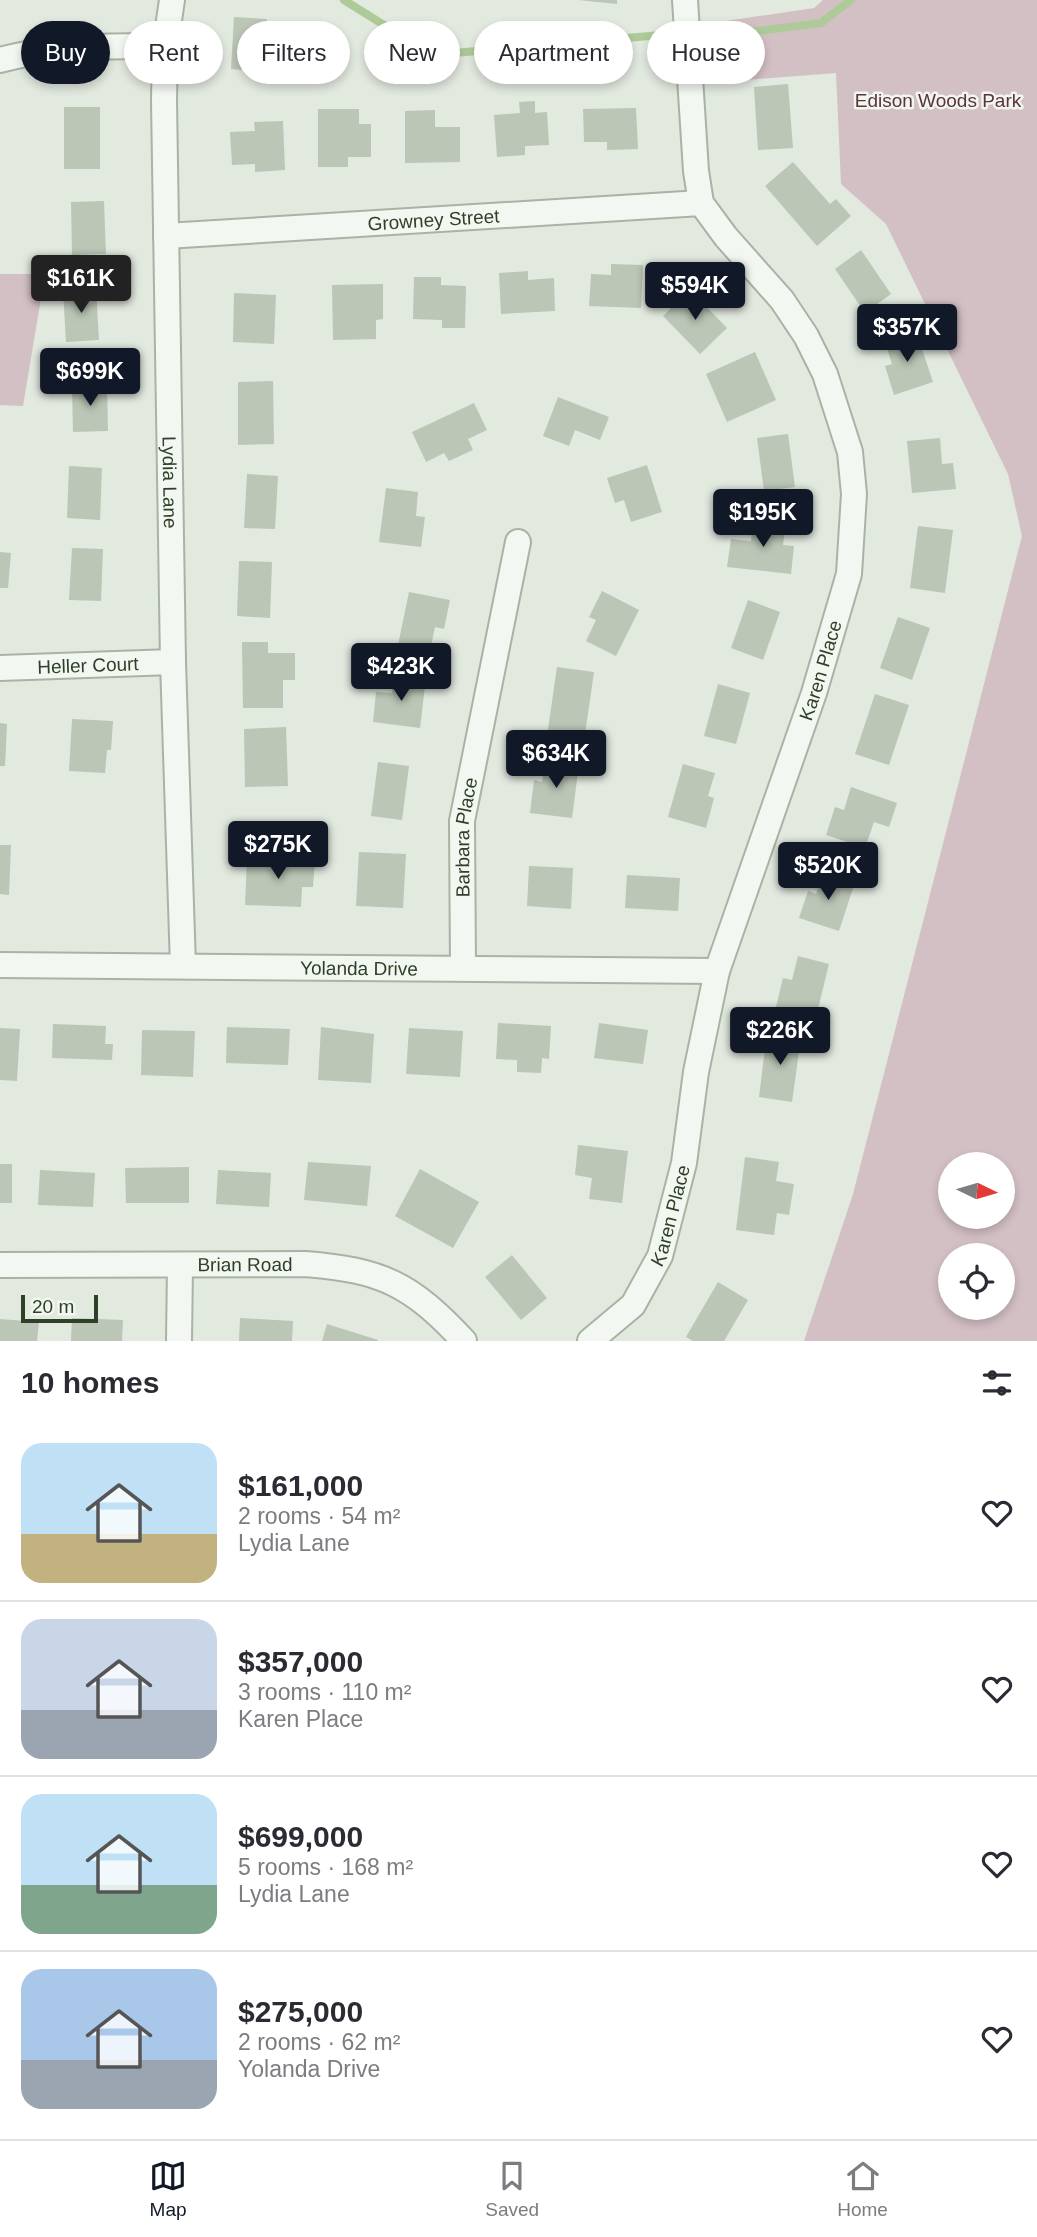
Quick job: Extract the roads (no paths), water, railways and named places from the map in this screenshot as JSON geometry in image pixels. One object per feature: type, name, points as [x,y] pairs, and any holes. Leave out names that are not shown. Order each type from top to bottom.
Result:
[{"type":"street","name":"Lydia Lane","points":[[169,21],[172,0]]},
{"type":"street","name":"Karen Place","points":[[590,1341],[633,1305],[660,1256],[684,1163],[696,1072],[717,971],[814,693],[849,574],[854,494],[850,453],[840,414],[806,336],[782,300],[726,237],[701,203],[695,161],[685,0]]},
{"type":"street","points":[[0,60],[21,54],[124,46]]},
{"type":"street","name":"Lydia Lane","points":[[165,84],[173,662],[183,966]]},
{"type":"street","name":"Growney Street","points":[[166,236],[701,203]]},
{"type":"street","name":"Barbara Place","points":[[463,968],[462,821],[518,542]]},
{"type":"street","name":"Heller Court","points":[[0,668],[173,662]]},
{"type":"street","name":"Yolanda Drive","points":[[0,965],[717,971]]},
{"type":"street","name":"Brian Road","points":[[0,1265],[305,1265],[353,1268],[397,1283],[439,1314],[464,1341]]},
{"type":"street","points":[[179,1341],[180,1267]]},
{"type":"waterway","points":[[344,0],[400,35],[454,53],[661,35],[750,32],[821,23],[851,0]]},
{"type":"park label","name":"Edison Woods Park","points":[[938,100]]}]
